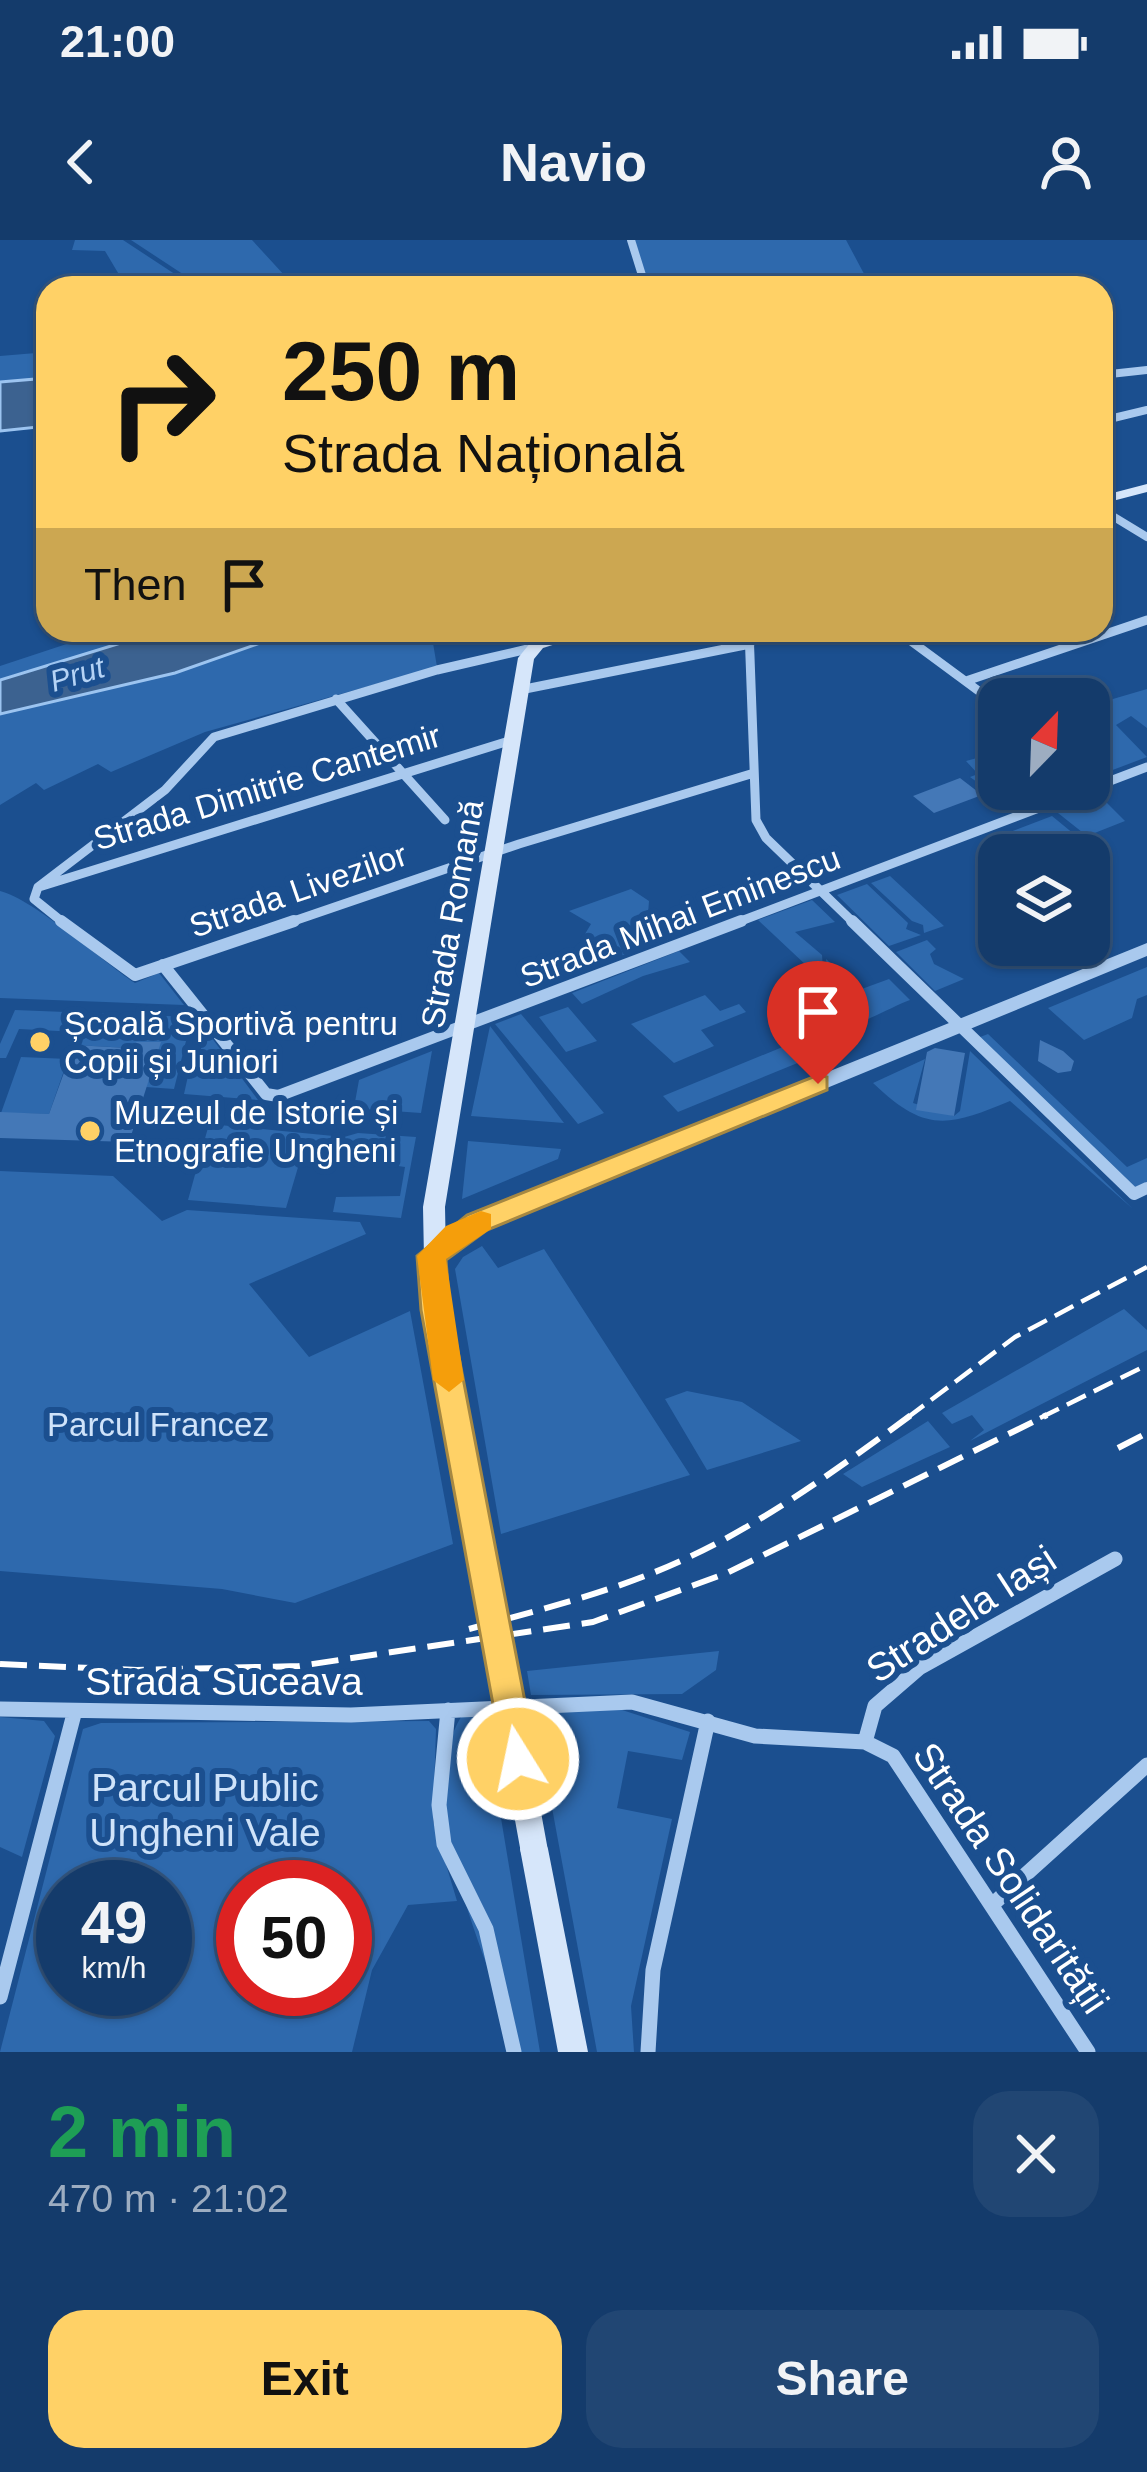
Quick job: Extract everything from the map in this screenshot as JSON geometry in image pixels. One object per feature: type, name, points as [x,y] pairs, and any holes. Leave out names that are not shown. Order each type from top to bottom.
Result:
[{"type":"main road","points":[[1113,500],[1147,488]]},
{"type":"main road","points":[[532,648],[552,642]]},
{"type":"main road","name":"Strada Romană","points":[[532,648],[520,690],[492,853],[431,1256],[460,1444],[573,2052]]},
{"type":"street","points":[[631,240],[642,276]]},
{"type":"street","points":[[1113,373],[1147,370]]},
{"type":"street","points":[[1113,419],[1147,410]]},
{"type":"street","points":[[1113,513],[1147,537]]},
{"type":"street","points":[[1113,631],[1147,620]]},
{"type":"street","points":[[912,642],[978,691]]},
{"type":"street","points":[[965,681],[1081,642]]},
{"type":"street","points":[[520,690],[750,644],[756,820],[766,838],[956,1026],[1141,1191]]},
{"type":"street","points":[[38,887],[154,799],[214,737],[336,699],[532,648]]},
{"type":"street","points":[[336,699],[445,820]]},
{"type":"street","name":"Strada Dimitrie Cantemir","points":[[38,887],[512,740]]},
{"type":"street","name":"Strada Mihai Eminescu","points":[[1110,780],[1147,767]]},
{"type":"street","name":"Strada Livezilor","points":[[38,887],[34,899],[135,975],[492,853],[754,773]]},
{"type":"street","name":"Strada Mihai Eminescu","points":[[163,965],[266,1094],[290,1092],[1035,810]]},
{"type":"street","points":[[431,1256],[477,1223],[1147,949]]},
{"type":"street","name":"Stradela Iași","points":[[866,1742],[877,1703],[903,1683],[1048,1590],[1115,1558]]},
{"type":"street","name":"Strada Solidarității","points":[[448,1710],[632,1702],[755,1736],[866,1742],[893,1756],[1088,2052]]},
{"type":"street","name":"Strada Suceava","points":[[0,1709],[74,1714],[448,1710]]},
{"type":"street","points":[[448,1710],[440,1805],[444,1844],[486,1929],[514,2052]]},
{"type":"street","points":[[0,1996],[74,1714]]},
{"type":"street","points":[[648,2052],[653,1970],[708,1720]]},
{"type":"street","points":[[994,1904],[1147,1765]]},
{"type":"green space","points":[[75,240],[123,240],[178,276],[120,276],[105,251],[72,250]]},
{"type":"green space","points":[[131,240],[252,240],[285,276],[186,276]]},
{"type":"green space","points":[[633,240],[846,240],[865,276],[646,276]]},
{"type":"green space","points":[[36,353],[36,379],[0,382],[0,356]]},
{"type":"green space","points":[[73,642],[124,642],[0,680],[0,666]]},
{"type":"green space","points":[[262,642],[433,642],[437,667],[205,732],[111,772],[98,764],[44,790],[36,783],[0,805],[0,714],[175,673]]},
{"type":"green space","points":[[1147,689],[1147,728],[1131,716],[1116,725],[1147,757],[1110,771],[1110,700]]},
{"type":"green space","points":[[978,759],[978,774],[966,761]]},
{"type":"green space","points":[[1110,806],[1125,821],[1084,834],[1058,813],[1110,810]]},
{"type":"green space","points":[[1052,816],[1074,834],[1005,834]]},
{"type":"green space","points":[[890,876],[944,926],[924,933],[923,925],[912,921],[871,883]]},
{"type":"green space","points":[[867,884],[908,923],[906,929],[921,935],[889,946],[837,895]]},
{"type":"green space","points":[[631,889],[649,901],[648,914],[671,938],[606,961],[585,934],[591,924],[569,911]]},
{"type":"green space","points":[[0,891],[49,918],[135,983],[159,973],[184,1005],[0,998]]},
{"type":"green space","points":[[812,900],[835,922],[795,932],[822,955],[824,982],[758,920]]},
{"type":"green space","points":[[927,940],[936,949],[930,954],[934,964],[964,979],[935,991],[896,952]]},
{"type":"green space","points":[[679,951],[690,962],[643,976],[582,1004],[572,993]]},
{"type":"green space","points":[[826,959],[859,990],[889,979],[910,1000],[848,1026],[813,1027],[853,1010],[830,988]]},
{"type":"green space","points":[[1147,967],[1147,995],[1137,999],[1132,1018],[1084,1040],[1048,1008]]},
{"type":"green space","points":[[705,995],[720,1011],[739,1004],[746,1012],[701,1030],[714,1046],[674,1063],[631,1024]]},
{"type":"green space","points":[[568,1007],[597,1041],[566,1052],[539,1017]]},
{"type":"green space","points":[[15,1010],[192,1017],[174,1089],[146,1087],[160,1043],[130,1048],[74,1045],[78,1032],[19,1029],[6,1058],[0,1058],[0,1044]]},
{"type":"green space","points":[[521,1014],[604,1113],[578,1124],[495,1024]]},
{"type":"green space","points":[[200,1022],[258,1100],[184,1094]]},
{"type":"green space","points":[[490,1026],[564,1123],[471,1116]]},
{"type":"green space","points":[[988,1034],[1127,1167],[1147,1158],[1147,1182],[1135,1187],[975,1039]]},
{"type":"green space","points":[[785,1046],[800,1062],[678,1112],[663,1096]]},
{"type":"green space","points":[[432,1051],[421,1113],[364,1109],[355,1102],[359,1080]]},
{"type":"green space","points":[[970,1051],[1133,1209],[1010,1101],[970,1116],[938,1120],[908,1111],[873,1083],[925,1059],[913,1103],[954,1116],[960,1111]]},
{"type":"green space","points":[[21,1057],[68,1059],[49,1114],[1,1113]]},
{"type":"green space","points":[[209,1124],[344,1137],[358,1133],[416,1137],[401,1218],[333,1212],[336,1197],[400,1196],[405,1167],[378,1163],[379,1148],[304,1147],[286,1208],[188,1200]]},
{"type":"green space","points":[[468,1141],[561,1149],[558,1159],[462,1199]]},
{"type":"green space","name":"Parcul Francez","points":[[0,1171],[113,1176],[162,1221],[187,1210],[360,1222],[366,1234],[249,1284],[309,1357],[410,1311],[453,1544],[295,1603],[222,1589],[0,1571]]},
{"type":"green space","points":[[482,1246],[498,1268],[544,1249],[690,1475],[501,1534],[455,1269],[463,1257]]},
{"type":"green space","points":[[1124,1309],[1147,1330],[1147,1350],[970,1441],[984,1430],[972,1415],[952,1424],[942,1413]]},
{"type":"green space","points":[[687,1391],[742,1402],[801,1441],[707,1470],[665,1399]]},
{"type":"green space","points":[[928,1421],[950,1447],[862,1487],[843,1474]]},
{"type":"green space","points":[[719,1651],[716,1670],[682,1694],[531,1695],[527,1671]]},
{"type":"green space","points":[[619,1709],[690,1732],[682,1760],[628,1751],[617,1808],[672,1819],[631,2006],[634,2052],[597,2052],[534,1710]]},
{"type":"green space","points":[[484,1716],[540,2052],[519,2052],[474,1930],[449,1837],[444,1793],[448,1752],[461,1717]]},
{"type":"green space","points":[[0,1717],[44,1721],[55,1736],[22,1857],[0,1847]]},
{"type":"green space","name":"Parcul Public Ungheni Vale","points":[[429,1721],[436,1729],[433,1821],[457,1901],[408,1905],[372,1970],[372,1860],[216,1860],[216,2016],[361,2016],[352,2052],[0,2052],[36,1912],[36,2016],[192,2016],[192,1860],[49,1860],[83,1729],[101,1723]]},
{"type":"water","points":[[36,379],[36,427],[0,431],[0,382]]},
{"type":"water","name":"Prut","points":[[124,642],[263,642],[175,673],[0,714],[0,680]]},
{"type":"building","points":[[960,778],[978,792],[978,796],[934,813],[913,796]]},
{"type":"building","points":[[1040,1040],[1074,1061],[1071,1071],[1058,1073],[1038,1061]]},
{"type":"building","points":[[137,1042],[161,1042],[129,1142],[0,1138],[0,1112],[49,1114],[74,1045],[128,1048]]},
{"type":"building","points":[[935,1048],[965,1053],[954,1116],[916,1110],[927,1052]]},
{"type":"railway","points":[[911,1415],[1015,1337],[1147,1267]]},
{"type":"railway","points":[[1040,1418],[1147,1365]]},
{"type":"railway","points":[[469,1629],[607,1590],[716,1544],[830,1473],[911,1415]]},
{"type":"railway","points":[[907,1418],[911,1415]]},
{"type":"railway","points":[[0,1664],[137,1670],[299,1666],[593,1622],[727,1573],[1047,1415]]},
{"type":"railway","points":[[1118,1448],[1147,1433]]},
{"type":"slow traffic","points":[[449,1380],[431,1256],[456,1233],[481,1221]]},
{"type":"place","name":"Școală Sportivă pentru Copii și Juniori","points":[[40,1042]]},
{"type":"place","name":"Muzeul de Istorie și Etnografie Ungheni","points":[[90,1131]]},
{"type":"route","points":[[518,1759],[436,1310],[431,1256],[447,1239],[477,1223],[818,1084]]}]
